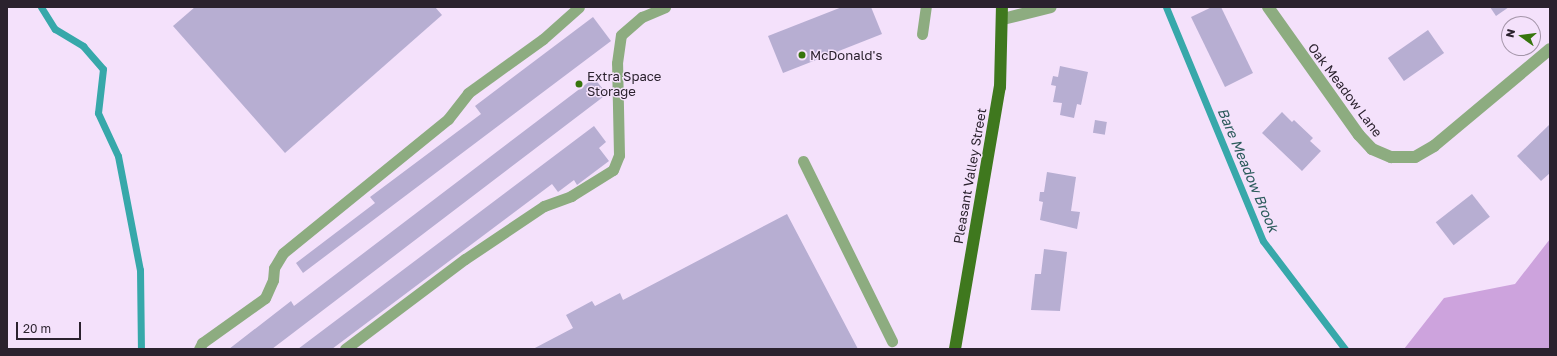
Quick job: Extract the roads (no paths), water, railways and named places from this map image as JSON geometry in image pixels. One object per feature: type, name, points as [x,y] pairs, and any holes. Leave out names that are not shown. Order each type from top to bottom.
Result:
[{"type":"main road","name":"Pleasant Valley Street","points":[[955,349],[1000,87],[1002,13]]},
{"type":"street","points":[[1002,13],[1051,7]]},
{"type":"street","name":"Oak Meadow Lane","points":[[1268,7],[1359,135],[1372,149],[1391,157],[1415,157],[1434,146],[1550,49]]},
{"type":"lane","points":[[198,349],[202,343],[265,298],[273,280],[274,268],[283,253],[448,119],[468,93],[543,39],[579,7]]},
{"type":"lane","points":[[345,349],[465,258],[544,206],[571,196],[613,170],[619,155],[617,63],[621,35],[642,17],[665,7]]},
{"type":"lane","points":[[922,34],[926,7]]},
{"type":"lane","points":[[803,161],[892,341]]},
{"type":"waterway","points":[[41,7],[55,29],[83,46],[103,69],[98,113],[118,156],[140,270],[141,349]]},
{"type":"waterway","name":"Bare Meadow Brook","points":[[1166,7],[1263,241],[1345,349]]},
{"type":"place","name":"McDonald's","points":[[802,55]]},
{"type":"place","name":"Extra Space Storage","points":[[579,84]]}]
